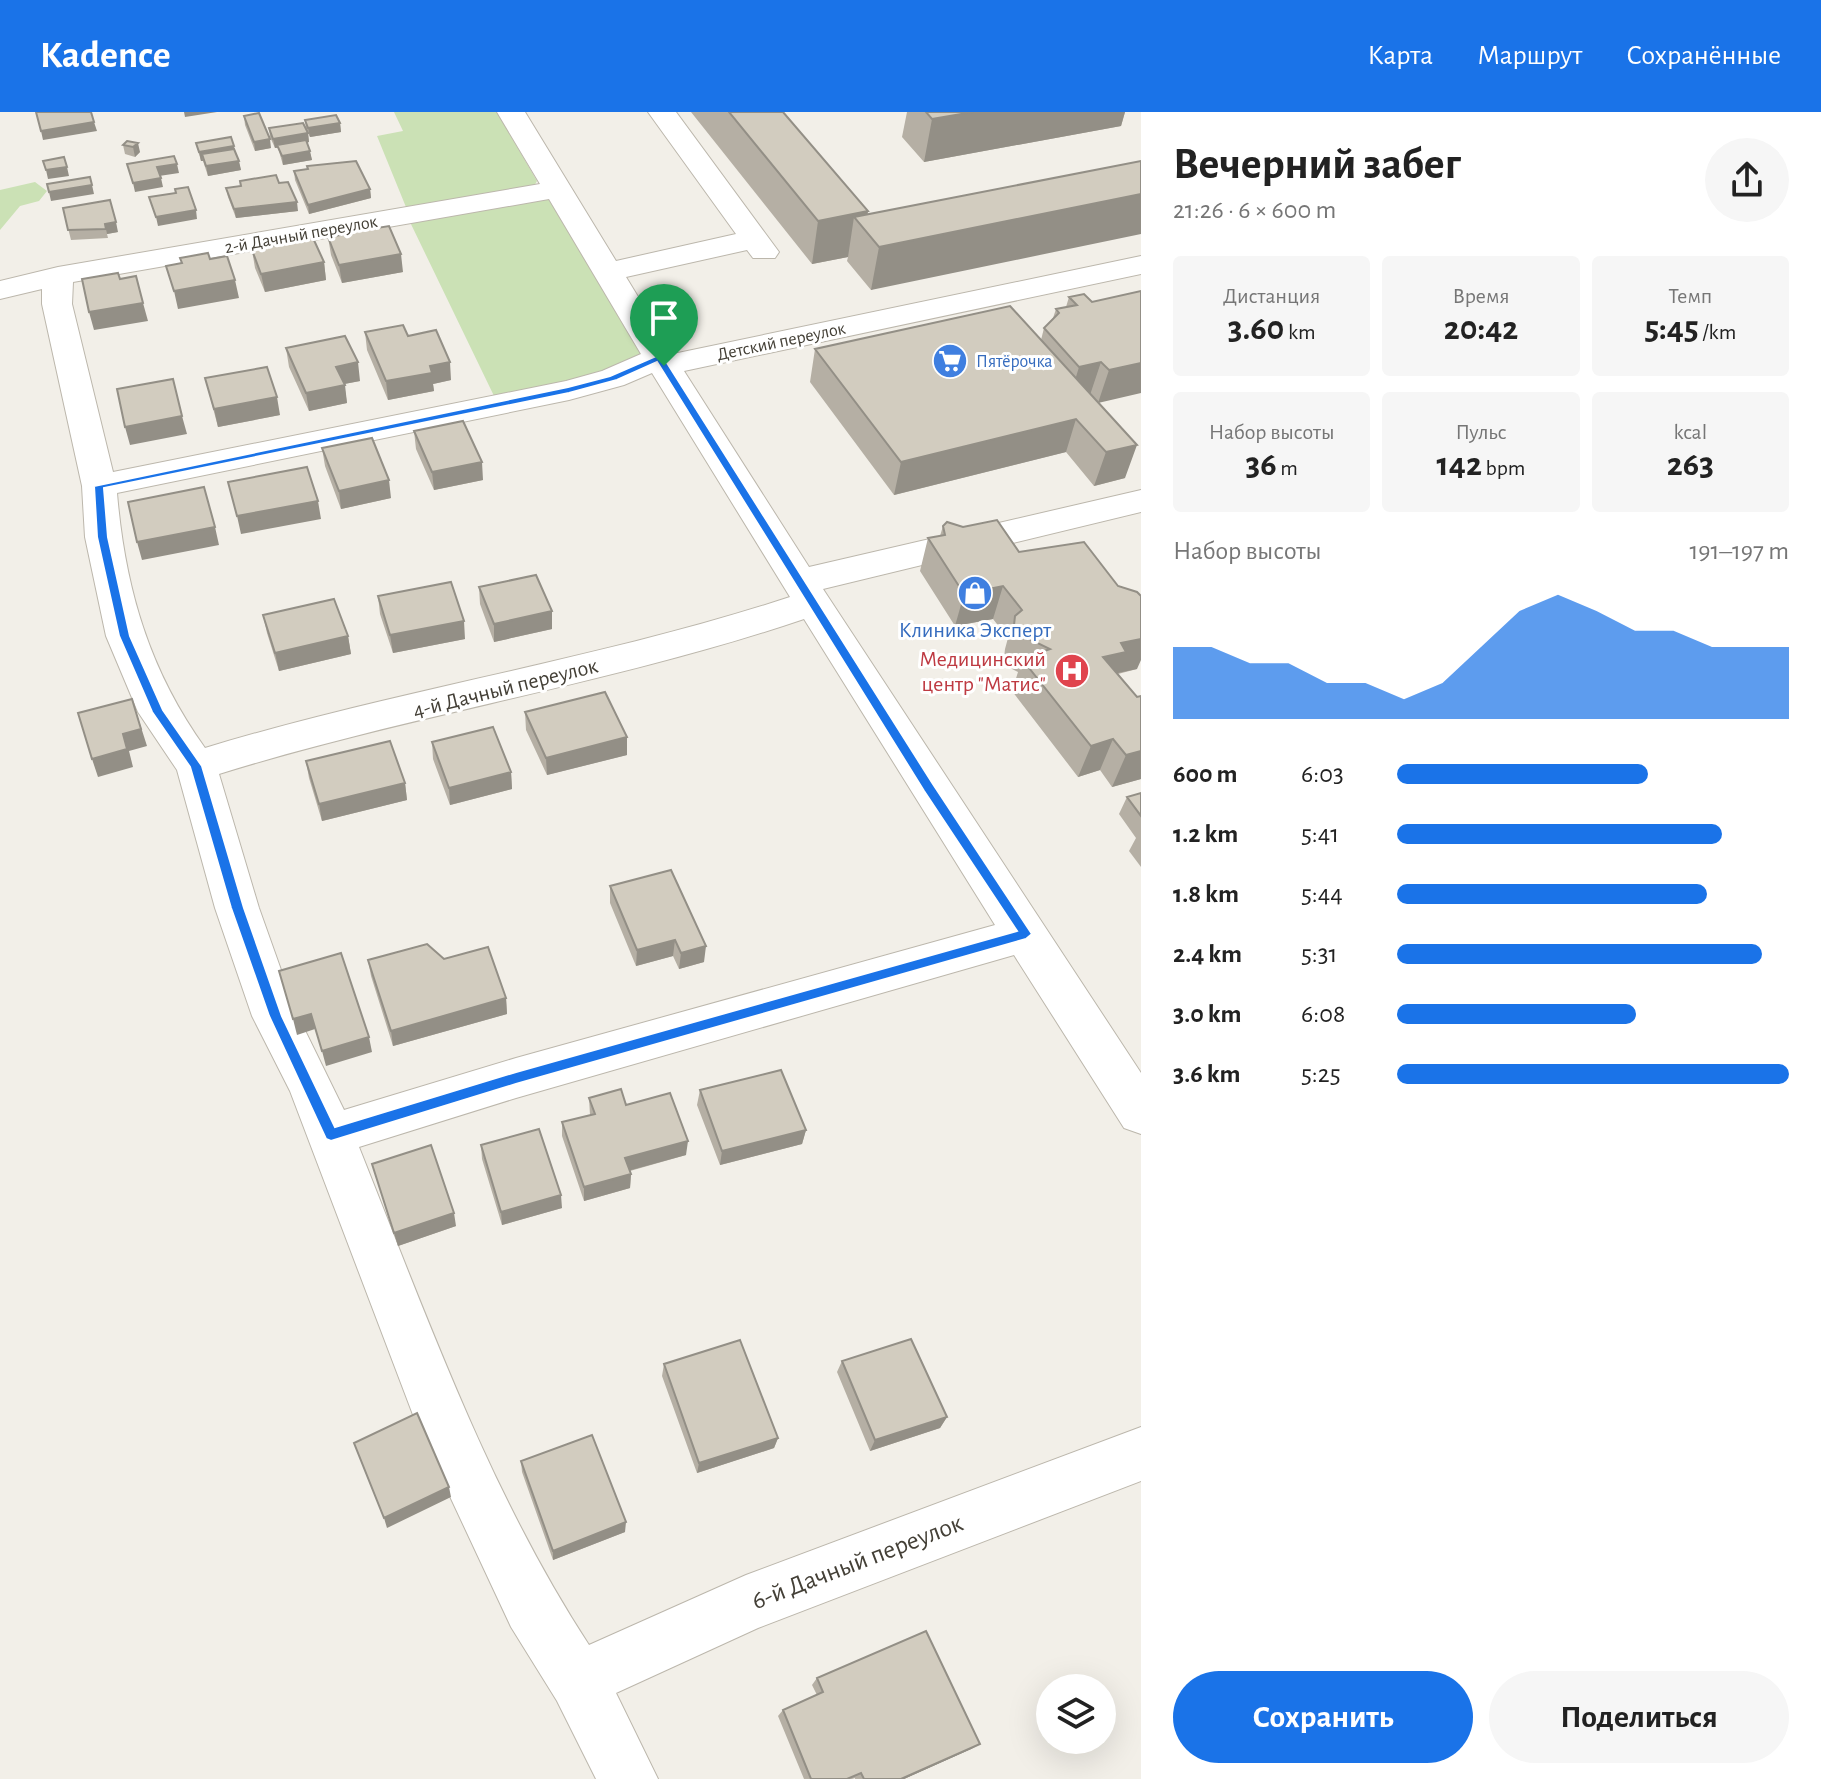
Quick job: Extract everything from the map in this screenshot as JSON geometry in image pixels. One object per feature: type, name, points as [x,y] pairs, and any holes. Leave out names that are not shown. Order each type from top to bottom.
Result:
[{"type":"street","points":[[511,112],[806,592],[1141,1113]]},
{"type":"street","points":[[607,272],[760,245],[662,112]]},
{"type":"street","name":"2-й Дачный переулок","points":[[0,290],[51,277],[558,189]]},
{"type":"street","name":"Детский переулок","points":[[99,486],[569,390],[662,362],[1141,265]]},
{"type":"street","points":[[51,277],[99,486],[103,537],[125,636],[158,712],[196,766],[237,908],[275,1016],[331,1135],[437,1409],[531,1607],[578,1680],[628,1779]]},
{"type":"street","name":"4-й Дачный переулок","points":[[196,766],[264,744],[717,634],[806,592],[1141,501]]},
{"type":"street","points":[[331,1135],[516,1078],[1026,934]]},
{"type":"street","name":"6-й Дачный переулок","points":[[578,1680],[746,1604],[1141,1454]]},
{"type":"green space","points":[[394,112],[497,112],[537,181],[533,188],[408,212],[377,136],[403,131]]},
{"type":"green space","points":[[35,182],[47,191],[39,201],[20,206],[0,230],[0,190]]},
{"type":"green space","points":[[546,195],[641,349],[639,358],[617,370],[495,398],[409,220]]},
{"type":"building","points":[[36,112],[91,112],[94,122],[41,131]]},
{"type":"building","points":[[729,112],[783,112],[868,211],[818,221]]},
{"type":"building","points":[[926,112],[973,112],[932,119]]},
{"type":"building","points":[[259,113],[270,139],[254,142],[244,116]]},
{"type":"building","points":[[336,115],[340,123],[308,128],[305,120]]},
{"type":"building","points":[[303,123],[308,133],[273,139],[269,128]]},
{"type":"building","points":[[231,137],[234,146],[199,152],[196,143]]},
{"type":"building","points":[[306,140],[310,151],[282,156],[277,145]]},
{"type":"building","points":[[127,141],[138,143],[133,147],[123,145]]},
{"type":"building","points":[[234,149],[239,161],[206,166],[202,154]]},
{"type":"building","points":[[174,156],[177,164],[157,167],[161,178],[133,183],[127,164]]},
{"type":"building","points":[[64,157],[67,167],[46,170],[43,161]]},
{"type":"building","points":[[356,161],[370,189],[308,205],[294,171],[308,169],[307,166]]},
{"type":"building","points":[[1141,161],[1141,194],[879,247],[854,217]]},
{"type":"building","points":[[276,175],[279,183],[288,182],[297,202],[234,209],[226,188],[241,186],[240,181]]},
{"type":"building","points":[[90,177],[92,185],[49,192],[47,184]]},
{"type":"building","points":[[188,187],[196,210],[156,217],[149,197],[176,193],[175,189]]},
{"type":"building","points":[[110,200],[116,222],[105,224],[106,229],[68,230],[63,208]]},
{"type":"building","points":[[362,223],[365,230],[389,226],[401,254],[339,265],[328,237],[347,234],[344,226]]},
{"type":"building","points":[[313,238],[324,262],[261,274],[252,250]]},
{"type":"building","points":[[208,253],[210,259],[227,256],[235,280],[174,291],[166,266],[182,263],[180,258]]},
{"type":"building","points":[[118,273],[120,279],[136,276],[143,303],[89,312],[82,279]]},
{"type":"building","points":[[1141,291],[1141,363],[1109,370],[1101,362],[1079,367],[1044,328],[1059,313],[1056,309],[1077,305],[1069,297],[1084,294],[1092,302]]},
{"type":"building","points":[[1010,306],[1137,445],[1106,452],[1076,419],[901,462],[815,349]]},
{"type":"building","points":[[403,325],[408,336],[436,330],[450,362],[430,366],[432,373],[386,381],[365,332]]},
{"type":"building","points":[[345,336],[358,362],[336,367],[345,385],[306,393],[286,348]]},
{"type":"building","points":[[267,367],[277,397],[214,409],[205,378]]},
{"type":"building","points":[[173,379],[182,416],[125,427],[117,389]]},
{"type":"building","points":[[463,421],[482,462],[432,472],[414,431]]},
{"type":"building","points":[[372,438],[389,480],[339,491],[322,448]]},
{"type":"building","points":[[307,467],[318,501],[237,516],[228,482]]},
{"type":"building","points":[[204,487],[215,527],[137,542],[128,502]]},
{"type":"building","points":[[997,520],[1019,552],[1084,542],[1118,586],[1141,596],[1141,639],[1121,643],[1126,652],[1103,657],[1137,697],[1141,696],[1141,751],[1126,755],[1113,739],[1091,746],[1022,659],[1050,649],[1021,635],[1014,625],[1015,616],[1022,610],[1003,586],[964,594],[928,538],[945,535],[943,526],[947,522],[963,527]]},
{"type":"building","points":[[536,575],[552,611],[494,624],[479,587]]},
{"type":"building","points":[[451,582],[464,621],[390,635],[378,596]]},
{"type":"building","points":[[334,599],[348,636],[275,653],[263,615]]},
{"type":"building","points":[[605,692],[627,737],[546,758],[525,712]]},
{"type":"building","points":[[132,699],[141,729],[123,734],[127,749],[92,759],[78,713]]},
{"type":"building","points":[[493,727],[511,772],[449,788],[432,742]]},
{"type":"building","points":[[390,741],[405,783],[319,804],[306,761]]},
{"type":"building","points":[[1141,793],[1141,816],[1127,797]]},
{"type":"building","points":[[671,870],[706,946],[681,953],[675,940],[637,950],[610,886]]},
{"type":"building","points":[[427,944],[444,959],[488,947],[506,998],[391,1031],[368,960]]},
{"type":"building","points":[[341,953],[369,1037],[322,1051],[311,1014],[293,1019],[279,971]]},
{"type":"building","points":[[781,1070],[806,1130],[722,1151],[700,1090]]},
{"type":"building","points":[[621,1089],[626,1105],[670,1093],[688,1141],[625,1158],[631,1174],[584,1187],[562,1122],[595,1114],[589,1098]]},
{"type":"building","points":[[539,1129],[561,1195],[501,1212],[481,1145]]},
{"type":"building","points":[[431,1145],[454,1213],[394,1233],[372,1164]]},
{"type":"building","points":[[911,1339],[947,1417],[875,1440],[842,1361]]},
{"type":"building","points":[[740,1340],[778,1438],[699,1463],[664,1364]]},
{"type":"building","points":[[417,1413],[449,1487],[384,1518],[354,1443]]},
{"type":"building","points":[[592,1435],[626,1522],[553,1551],[521,1461]]},
{"type":"building","points":[[926,1631],[980,1744],[901,1779],[864,1779],[861,1773],[847,1779],[811,1779],[783,1710],[823,1692],[817,1678]]},
{"type":"place","name":"Пятёрочка","points":[[950,361]]},
{"type":"place","name":"Клиника Эксперт","points":[[975,593]]},
{"type":"place","name":"Медицинский центр \"Матис\"","points":[[1072,671]]},
{"type":"route","points":[[659,358],[664,366],[929,787],[1026,934],[516,1078],[331,1135],[312,1087],[275,1016],[237,908],[196,766],[158,712],[125,636],[103,537],[99,486],[569,390],[613,378],[659,358]]}]
